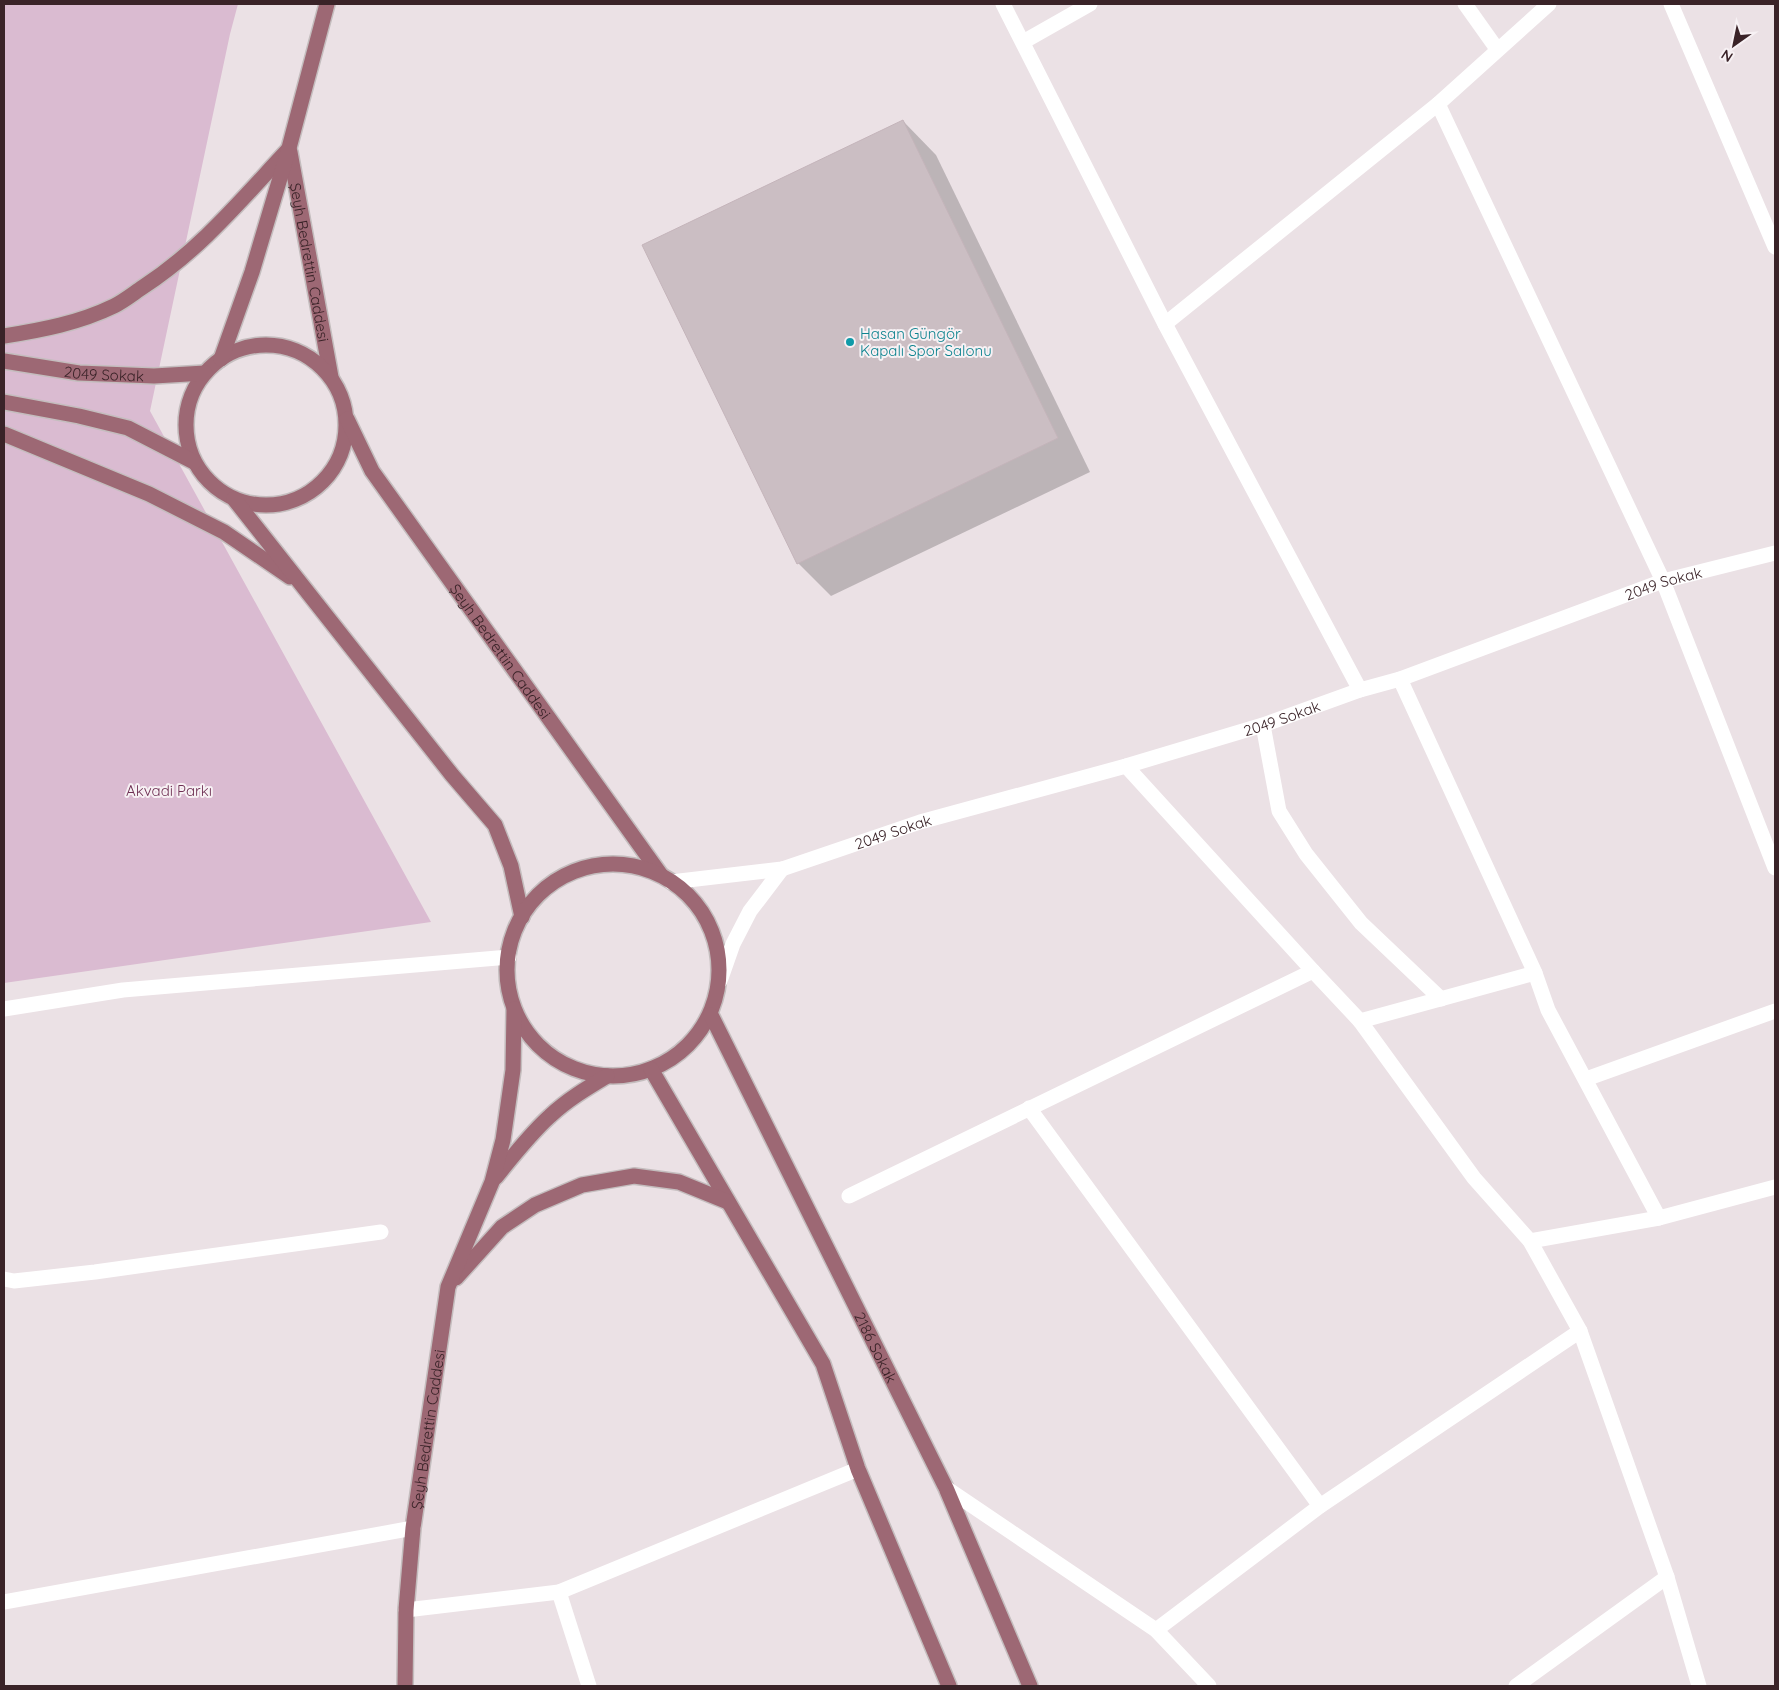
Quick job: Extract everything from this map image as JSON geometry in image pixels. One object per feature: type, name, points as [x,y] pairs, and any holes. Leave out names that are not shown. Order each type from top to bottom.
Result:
[{"type":"main road","name":"Şeyh Bedrettin Caddesi","points":[[221,359],[252,272],[289,148],[327,4]]},
{"type":"main road","name":"Şeyh Bedrettin Caddesi","points":[[289,148],[331,378]]},
{"type":"main road","points":[[4,336],[36,331],[81,319],[116,305],[179,262],[216,228],[289,148]]},
{"type":"main road","points":[[255,345],[281,346],[305,355],[326,370],[340,392],[347,419],[344,446],[333,471],[314,491],[288,503],[261,506],[234,499],[211,484],[194,462],[186,437],[186,412],[194,387],[210,367],[221,359],[231,352],[255,345]]},
{"type":"main road","name":"2049 Sokak","points":[[4,361],[79,373],[154,376],[205,373]]},
{"type":"main road","points":[[4,402],[79,416],[128,428],[194,462]]},
{"type":"main road","name":"Şeyh Bedrettin Caddesi","points":[[347,419],[372,471],[667,880]]},
{"type":"main road","points":[[4,434],[149,494],[224,532],[302,586]]},
{"type":"main road","points":[[234,499],[452,775],[495,825],[511,866],[522,917]]},
{"type":"main road","points":[[615,864],[648,870],[667,880],[679,886],[702,912],[717,945],[720,981],[711,1014],[690,1044],[662,1066],[628,1076],[607,1076],[592,1075],[558,1062],[531,1039],[514,1009],[506,975],[510,941],[526,910],[550,885],[580,869],[615,864]]},
{"type":"main road","name":"Şeyh Bedrettin Caddesi","points":[[405,1686],[406,1610],[413,1528],[448,1287],[492,1182],[503,1140],[513,1070],[514,1009]]},
{"type":"main road","name":"2186 Sokak","points":[[711,1014],[946,1488],[1030,1686]]},
{"type":"main road","points":[[651,1069],[823,1364],[858,1469],[949,1686]]},
{"type":"main road","name":"Şeyh Bedrettin Caddesi","points":[[492,1182],[520,1146],[550,1115],[578,1093],[607,1076]]},
{"type":"main road","points":[[448,1287],[502,1227],[535,1206],[582,1185],[634,1176],[679,1182],[728,1202]]},
{"type":"street","points":[[1003,4],[1165,324],[1360,690]]},
{"type":"street","points":[[1023,42],[1090,4]]},
{"type":"street","points":[[1465,4],[1497,49]]},
{"type":"street","points":[[1165,324],[1438,104],[1548,4]]},
{"type":"street","points":[[1671,4],[1775,247]]},
{"type":"street","points":[[1438,104],[1663,581],[1775,868]]},
{"type":"street","name":"2049 Sokak","points":[[667,880],[782,869],[920,822],[1126,766],[1263,725],[1360,690],[1400,678],[1663,581],[1775,553]]},
{"type":"street","points":[[1400,678],[1534,973],[1548,1010],[1659,1218]]},
{"type":"street","points":[[1263,725],[1279,811],[1306,854],[1361,923],[1441,999]]},
{"type":"street","points":[[1126,766],[1360,1021],[1474,1178],[1530,1242],[1580,1331],[1667,1577],[1699,1686]]},
{"type":"street","points":[[720,981],[733,944],[750,911],[782,869]]},
{"type":"street","points":[[4,1009],[123,990],[509,957]]},
{"type":"street","points":[[849,1196],[1313,971]]},
{"type":"street","points":[[1360,1021],[1534,973]]},
{"type":"street","points":[[1586,1079],[1775,1011]]},
{"type":"street","points":[[1029,1108],[1320,1506]]},
{"type":"street","points":[[1530,1242],[1659,1218],[1775,1187]]},
{"type":"street","points":[[4,1279],[14,1281],[95,1272],[381,1232]]},
{"type":"street","points":[[1156,1630],[1320,1506],[1580,1331]]},
{"type":"street","points":[[406,1610],[559,1592],[858,1469]]},
{"type":"street","points":[[946,1488],[1156,1630],[1209,1686]]},
{"type":"street","points":[[4,1602],[413,1528]]},
{"type":"street","points":[[1516,1686],[1667,1577]]},
{"type":"street","points":[[559,1592],[589,1686]]},
{"type":"green space","name":"Akvadi Parkı","points":[[4,4],[238,4],[150,411],[431,922],[4,983]]},
{"type":"building","name":"Hasan Güngör Kapalı Spor Salonu","points":[[903,120],[1058,438],[797,564],[642,245]]},
{"type":"place","name":"Hasan Güngör Kapalı Spor Salonu","points":[[850,342]]}]
